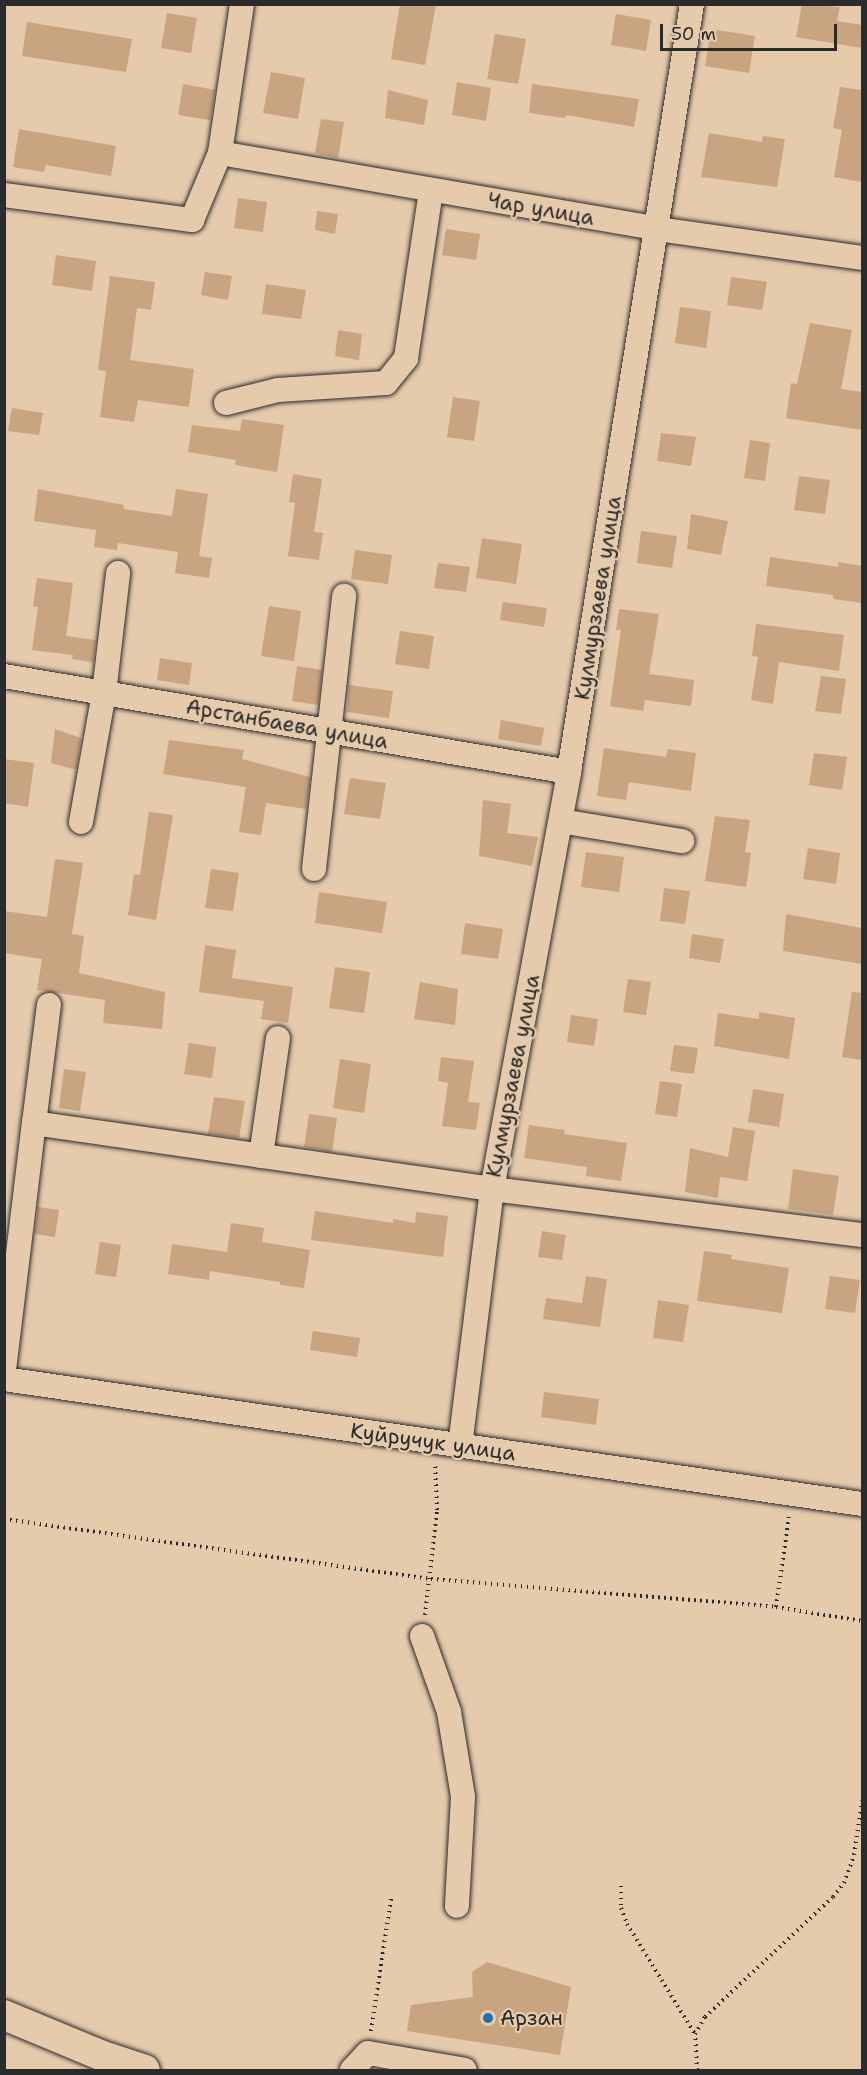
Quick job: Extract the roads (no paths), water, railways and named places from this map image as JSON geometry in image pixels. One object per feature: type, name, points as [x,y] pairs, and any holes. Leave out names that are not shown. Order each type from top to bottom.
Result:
[{"type":"main road","points":[[4,2016],[100,2055],[145,2070]]},
{"type":"street","points":[[4,195],[192,220],[220,153],[242,4]]},
{"type":"street","name":"Кулмурзаева улица","points":[[460,1446],[492,1189],[561,820],[658,229],[692,4]]},
{"type":"street","name":"Чар улица","points":[[220,153],[658,229],[862,258]]},
{"type":"street","points":[[226,403],[279,390],[386,383],[406,358],[431,190]]},
{"type":"street","points":[[81,822],[104,693],[118,573]]},
{"type":"street","points":[[314,869],[344,596]]},
{"type":"street","name":"Арстанбаева улица","points":[[4,676],[569,772]]},
{"type":"street","points":[[561,820],[682,841]]},
{"type":"street","points":[[4,1370],[50,1005]]},
{"type":"street","points":[[261,1156],[278,1038]]},
{"type":"street","name":"Кулмурзаева улица","points":[[34,1123],[492,1189],[862,1235]]},
{"type":"street","name":"Куйручук улица","points":[[4,1378],[791,1496],[862,1504]]},
{"type":"street","points":[[422,1636],[448,1712],[463,1797],[457,1906]]},
{"type":"street","points":[[360,2062],[465,2070]]},
{"type":"place","name":"Арзан","points":[[488,2018]]}]
